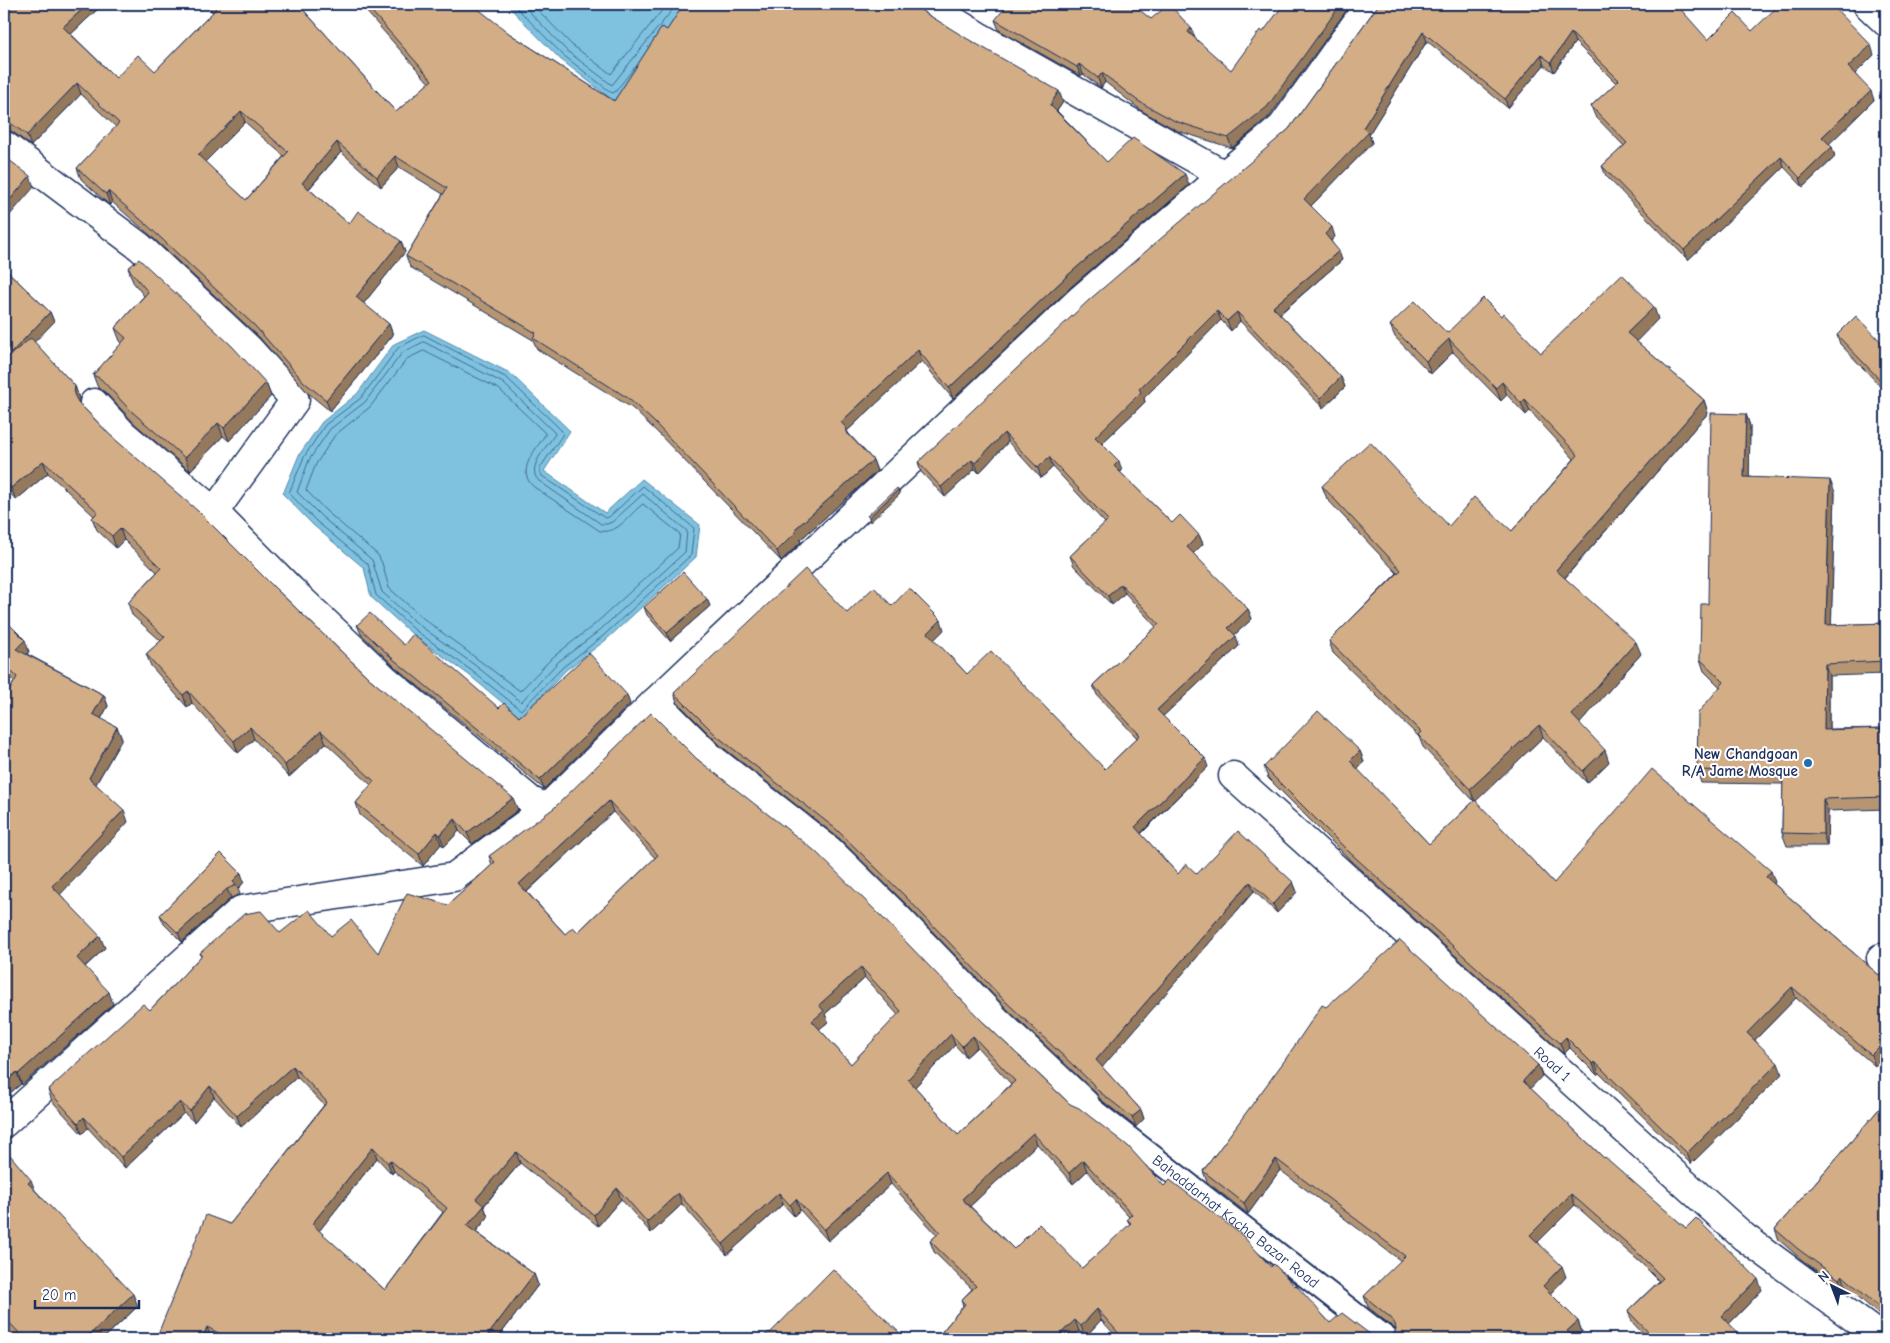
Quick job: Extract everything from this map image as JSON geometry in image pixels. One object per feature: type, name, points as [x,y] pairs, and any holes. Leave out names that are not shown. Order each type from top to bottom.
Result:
[{"type":"street","points":[[926,4],[978,36],[1224,175]]},
{"type":"street","points":[[4,1123],[241,910],[454,877],[547,808],[655,702],[1082,298],[1282,127],[1370,4]]},
{"type":"street","points":[[1867,4],[1886,22]]},
{"type":"street","points":[[4,145],[140,247],[248,348],[295,400],[214,512]]},
{"type":"street","points":[[94,403],[124,435],[214,512],[291,590],[385,679],[530,801],[547,808]]},
{"type":"street","points":[[655,702],[710,758],[829,850],[897,917],[997,1021],[1085,1104]]},
{"type":"street","name":"Road 1","points":[[1233,776],[1744,1237],[1883,1339]]},
{"type":"street","name":"Bahaddarhat Kacha Bazar Road","points":[[1085,1104],[1387,1339]]},
{"type":"water","points":[[506,4],[687,4],[688,7],[614,101],[560,59]]},
{"type":"water","points":[[424,330],[510,373],[570,431],[544,471],[605,513],[642,479],[700,525],[696,557],[606,640],[566,670],[521,718],[469,675],[412,634],[371,597],[364,568],[313,525],[283,494],[299,455],[322,422],[357,394],[394,344]]},
{"type":"building","points":[[4,4],[88,4],[63,27],[116,78],[138,55],[155,71],[216,9],[211,4],[298,4],[396,112],[432,80],[365,4],[457,4],[462,8],[465,4],[472,4],[510,34],[614,101],[662,27],[667,30],[684,4],[911,4],[1059,91],[1050,105],[1107,162],[1133,138],[1185,174],[1068,275],[949,388],[918,350],[841,422],[847,429],[845,431],[873,460],[795,529],[797,531],[777,551],[654,422],[628,398],[533,338],[536,333],[406,256],[447,188],[395,156],[377,177],[337,142],[302,183],[349,224],[358,211],[401,241],[356,297],[389,324],[326,400],[304,382],[255,326],[147,225],[108,191],[106,194],[102,191],[77,168],[119,123],[77,83],[27,135],[4,119]],"holes":[[[241,111],[288,152],[246,200],[198,155]]]},
{"type":"building","points":[[1008,4],[1132,4],[1151,19],[1169,4],[1191,28],[1188,32],[1231,70],[1260,30],[1263,32],[1284,4],[1341,4],[1267,107],[1228,138],[1175,121],[1138,101],[1102,73],[1098,78],[1079,64],[1077,67],[995,20]]},
{"type":"building","points":[[1379,4],[1676,4],[1708,40],[1735,13],[1752,31],[1780,4],[1831,4],[1871,45],[1848,67],[1871,91],[1822,137],[1832,147],[1800,178],[1781,157],[1684,250],[1602,166],[1627,143],[1591,106],[1619,80],[1571,33],[1551,62],[1541,55],[1505,99],[1423,32],[1363,128],[1368,133],[1304,199],[1332,227],[1325,234],[1339,251],[1273,307],[1341,377],[1320,398],[1237,312],[1227,321],[1217,311],[1139,389],[1141,392],[1095,437],[1119,461],[1114,466],[1172,523],[1180,515],[1199,535],[1187,547],[1248,609],[1228,628],[1236,636],[1157,710],[1205,758],[1135,827],[1178,874],[1186,864],[1197,874],[1238,831],[1293,882],[1273,904],[1250,882],[1096,1060],[1141,1110],[1132,1117],[1096,1089],[1092,1083],[1004,1000],[905,896],[836,829],[718,737],[674,693],[805,569],[847,613],[874,587],[892,606],[909,588],[941,620],[928,633],[967,674],[991,651],[1105,769],[1140,735],[1093,685],[1159,624],[1121,584],[1108,596],[1070,556],[1108,520],[1049,457],[1038,468],[1004,433],[975,463],[972,460],[941,487],[918,462],[1089,300],[1289,129]]},
{"type":"building","points":[[4,156],[30,176],[4,207]]},
{"type":"building","points":[[139,259],[232,346],[266,383],[224,428],[218,423],[185,458],[130,410],[101,379],[93,375],[126,338],[115,328],[148,292],[128,268]]},
{"type":"building","points":[[4,268],[50,312],[11,353],[4,345]]},
{"type":"building","points":[[1622,274],[1654,307],[1627,333],[1704,400],[1556,570],[1636,642],[1572,715],[1605,750],[1583,771],[1539,725],[1470,789],[1418,735],[1421,732],[1329,641],[1401,570],[1322,486],[1370,442],[1449,526],[1474,497],[1512,531],[1578,455],[1525,399],[1521,403],[1502,382],[1496,388],[1449,339],[1426,361],[1390,325],[1415,301],[1447,333],[1483,298],[1501,316],[1503,313],[1541,353]]},
{"type":"building","points":[[1856,316],[1886,347],[1886,386],[1837,335]]},
{"type":"building","points":[[31,338],[75,386],[74,394],[78,402],[110,435],[199,512],[370,679],[513,798],[467,833],[455,819],[440,835],[437,832],[419,854],[356,803],[374,781],[321,731],[285,765],[250,727],[234,741],[188,691],[183,695],[146,654],[165,637],[128,603],[161,568],[120,528],[112,536],[92,518],[98,512],[43,461],[11,488],[4,480],[4,360]]},
{"type":"building","points":[[1711,413],[1746,414],[1744,477],[1830,480],[1826,625],[1886,623],[1886,661],[1825,664],[1824,730],[1886,728],[1886,797],[1823,799],[1823,834],[1782,833],[1783,772],[1697,770],[1698,713],[1724,682],[1700,659],[1701,604],[1708,604]]},
{"type":"building","points":[[897,488],[898,490],[869,517],[867,516]]},
{"type":"building","points":[[683,572],[707,599],[667,633],[644,607]]},
{"type":"building","points":[[370,613],[404,645],[413,634],[499,708],[504,703],[519,717],[589,653],[627,695],[540,780],[392,658],[357,625]]},
{"type":"building","points":[[4,619],[25,640],[16,649],[104,695],[93,714],[117,727],[89,778],[124,810],[52,886],[100,936],[77,958],[109,992],[18,1074],[17,1072],[4,1083],[4,700],[17,677],[4,664]]},
{"type":"building","points":[[1318,711],[1360,751],[1350,761],[1429,844],[1475,800],[1554,883],[1652,769],[1771,871],[1766,877],[1879,975],[1886,968],[1886,1040],[1871,1055],[1792,987],[1747,1033],[1778,1063],[1687,1153],[1595,1062],[1593,1064],[1566,1037],[1560,1043],[1347,850],[1264,767]]},
{"type":"building","points":[[651,713],[697,759],[815,851],[882,917],[982,1021],[1070,1104],[1079,1108],[1128,1146],[1164,1186],[1170,1180],[1242,1235],[1271,1267],[1274,1264],[1296,1285],[1330,1323],[1342,1313],[1377,1339],[1124,1339],[1097,1309],[1081,1326],[1075,1320],[1055,1339],[936,1339],[965,1304],[961,1300],[976,1286],[930,1241],[940,1232],[887,1173],[824,1230],[796,1199],[790,1205],[779,1193],[723,1244],[678,1193],[647,1222],[617,1188],[594,1215],[516,1152],[476,1199],[484,1206],[467,1226],[534,1274],[485,1339],[230,1339],[207,1327],[202,1339],[156,1339],[206,1215],[230,1224],[327,1102],[293,1066],[237,1116],[210,1086],[190,1111],[180,1102],[121,1157],[84,1117],[78,1123],[48,1090],[143,1004],[150,1010],[202,955],[200,953],[244,914],[261,911],[280,933],[309,910],[331,936],[351,920],[378,953],[407,893],[448,905],[495,862],[489,856],[554,808]],"holes":[[[609,801],[658,855],[578,932],[573,927],[565,934],[519,884]],[[861,967],[901,1011],[851,1064],[812,1021],[824,1011],[819,1005]],[[951,1034],[962,1046],[973,1036],[1015,1081],[958,1135],[908,1079]],[[1033,1133],[1069,1173],[1083,1160],[1132,1214],[1127,1219],[1131,1223],[1082,1268],[1039,1224],[1014,1249],[962,1199]],[[373,1147],[388,1163],[390,1160],[447,1208],[385,1290],[312,1224]]]},
{"type":"building","points":[[221,853],[241,873],[233,881],[236,885],[227,889],[178,933],[160,915]]},
{"type":"building","points":[[1400,940],[1538,1065],[1523,1081],[1604,1158],[1686,1228],[1696,1218],[1758,1279],[1722,1316],[1744,1339],[1655,1339],[1628,1311],[1663,1278],[1637,1252],[1571,1194],[1530,1235],[1562,1266],[1543,1286],[1578,1321],[1567,1331],[1575,1339],[1389,1339],[1396,1330],[1395,1324],[1391,1318],[1364,1296],[1405,1256],[1276,1159],[1244,1203],[1203,1171],[1285,1060],[1322,1005],[1326,1007]]},
{"type":"building","points":[[1886,1101],[1886,1313],[1842,1275],[1839,1279],[1798,1249],[1775,1229]]},
{"type":"building","points":[[5,1149],[31,1180],[28,1183],[133,1294],[85,1339],[25,1339],[4,1317]]},
{"type":"building","points":[[833,1269],[906,1339],[761,1339],[770,1333]]},
{"type":"place","name":"New Chandgoan R/A Jame Mosque","points":[[1808,763]]}]
